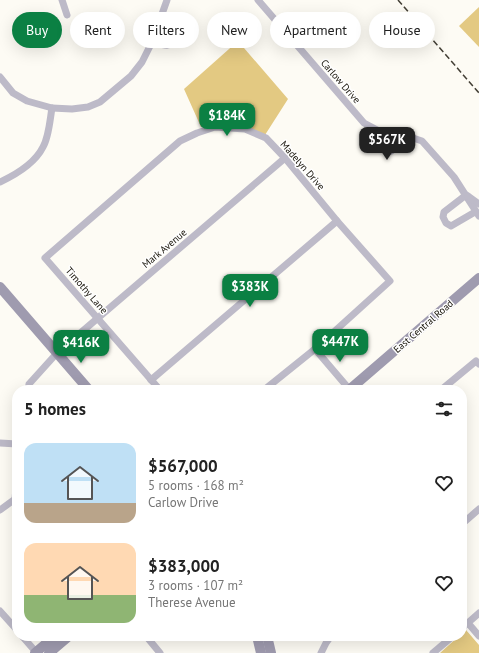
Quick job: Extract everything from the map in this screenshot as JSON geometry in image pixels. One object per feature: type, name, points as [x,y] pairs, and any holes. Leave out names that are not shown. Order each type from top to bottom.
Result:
[{"type":"main road","name":"East Central Road","points":[[355,385],[479,278]]},
{"type":"main road","points":[[0,287],[85,385]]},
{"type":"main road","points":[[35,653],[49,641]]},
{"type":"main road","points":[[49,653],[63,641]]},
{"type":"main road","points":[[258,641],[261,653]]},
{"type":"main road","points":[[268,641],[271,653]]},
{"type":"street","points":[[62,0],[67,15]]},
{"type":"street","points":[[162,12],[167,0]]},
{"type":"street","name":"Carlow Drive","points":[[258,0],[364,123],[382,132],[422,140],[454,177],[466,195],[477,214],[451,226],[446,223],[443,218],[444,212],[466,195]]},
{"type":"street","points":[[0,76],[13,93],[27,101],[52,108],[88,107],[100,102],[131,76],[142,62],[149,48]]},
{"type":"street","points":[[0,182],[13,176],[30,164],[44,147],[52,108]]},
{"type":"street","name":"Madelyn Drive","points":[[46,258],[180,140],[215,127],[245,129],[266,138],[285,158],[337,221],[390,281],[315,349]]},
{"type":"street","points":[[382,132],[382,148],[389,152],[393,151],[396,146],[398,134]]},
{"type":"street","name":"Mark Avenue","points":[[29,385],[57,353],[285,158]]},
{"type":"street","name":"Carlow Drive","points":[[466,195],[479,204]]},
{"type":"street","points":[[151,380],[337,221]]},
{"type":"street","name":"Timothy Lane","points":[[46,258],[156,385]]},
{"type":"street","points":[[270,385],[315,349],[345,385]]},
{"type":"street","points":[[448,385],[478,362]]},
{"type":"street","points":[[0,443],[12,444]]},
{"type":"street","points":[[0,510],[12,502]]},
{"type":"street","points":[[467,520],[479,509]]},
{"type":"street","points":[[0,612],[12,625]]},
{"type":"street","points":[[467,623],[479,613]]},
{"type":"street","points":[[467,627],[479,636]]},
{"type":"street","points":[[26,641],[35,653]]},
{"type":"street","points":[[150,641],[160,653]]},
{"type":"street","points":[[321,653],[327,641]]},
{"type":"street","points":[[433,653],[447,641]]},
{"type":"shaded area","points":[[479,7],[479,47],[459,26]]},
{"type":"shaded area","points":[[230,48],[244,48],[288,99],[265,135],[241,126],[227,124],[201,127],[184,89]]},
{"type":"shaded area","points":[[467,631],[479,645],[479,653],[440,653],[453,641],[467,641]]},
{"type":"railway","points":[[398,0],[479,93]]}]
